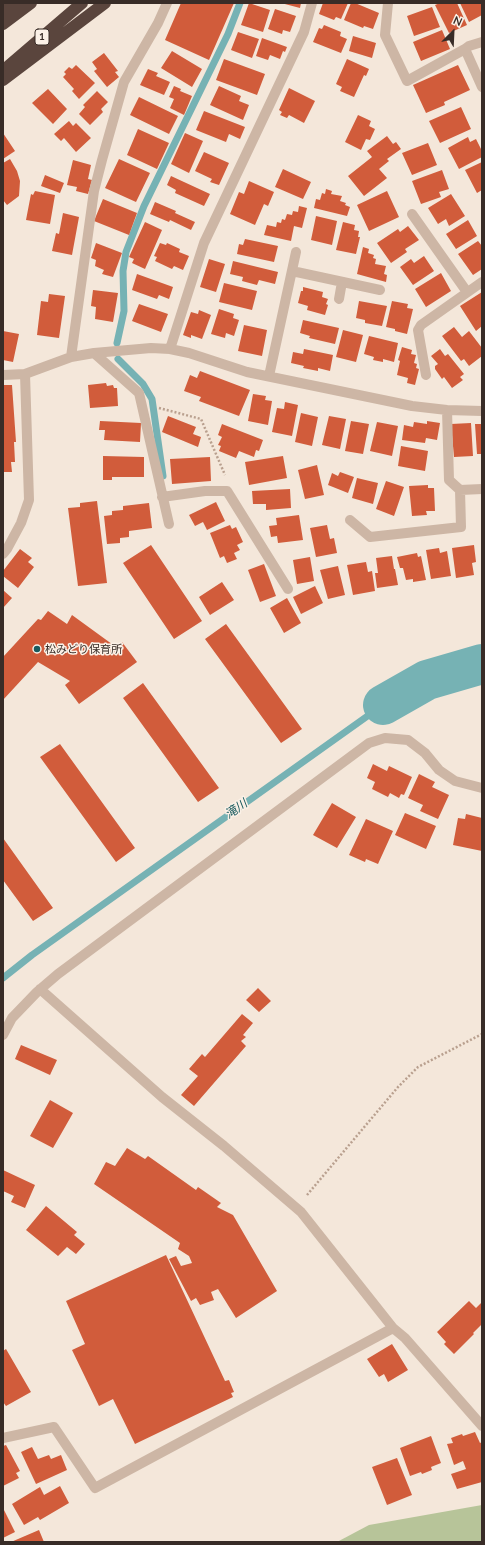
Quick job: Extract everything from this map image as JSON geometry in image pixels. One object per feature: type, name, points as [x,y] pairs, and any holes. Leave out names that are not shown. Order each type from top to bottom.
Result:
[{"type":"highway","points":[[3,13],[14,3]]},
{"type":"highway","points":[[3,24],[31,3]]},
{"type":"highway","name":"1","points":[[3,71],[82,3]]},
{"type":"highway","points":[[3,80],[105,3]]},
{"type":"street","points":[[71,357],[94,191],[124,82],[158,23],[167,3]]},
{"type":"street","points":[[170,349],[204,244],[304,32],[312,3]]},
{"type":"street","points":[[388,3],[385,35],[407,82],[469,46],[482,42]]},
{"type":"street","points":[[464,50],[482,87]]},
{"type":"street","points":[[412,214],[467,292]]},
{"type":"street","points":[[269,376],[296,252]]},
{"type":"street","points":[[292,271],[380,290]]},
{"type":"street","points":[[339,299],[342,282]]},
{"type":"street","points":[[426,375],[418,330],[421,325],[482,282]]},
{"type":"street","points":[[3,375],[25,374],[71,357],[94,353],[151,348],[170,349],[189,353],[247,372],[412,406],[447,410],[482,411]]},
{"type":"street","points":[[94,353],[139,393],[143,404],[169,524]]},
{"type":"street","points":[[3,554],[20,523],[29,500],[25,374]]},
{"type":"street","points":[[447,410],[449,480],[460,490],[482,489]]},
{"type":"street","points":[[350,520],[354,526],[370,537],[461,527],[460,490]]},
{"type":"street","points":[[162,497],[205,491],[226,491],[234,501],[288,589]]},
{"type":"street","points":[[3,1035],[12,1018],[40,989],[58,974],[369,743],[385,738],[408,740],[425,753],[439,770],[455,781],[482,788]]},
{"type":"street","points":[[40,989],[162,1097],[224,1146],[301,1212],[393,1328],[405,1338],[482,1426]]},
{"type":"street","points":[[3,1438],[54,1427],[95,1488],[393,1328]]},
{"type":"path","points":[[143,404],[201,419],[229,485],[226,491]]},
{"type":"path","points":[[296,1208],[398,1087],[418,1067],[482,1034]]},
{"type":"green space","points":[[482,1505],[482,1542],[337,1542],[369,1525]]},
{"type":"building","points":[[181,3],[234,3],[209,60],[165,40]]},
{"type":"building","points":[[249,3],[270,10],[263,32],[241,25]]},
{"type":"building","points":[[281,3],[301,3],[300,8]]},
{"type":"building","points":[[323,3],[348,3],[341,19],[336,17],[334,20],[319,14]]},
{"type":"building","points":[[351,3],[355,3],[379,13],[373,29],[364,26],[363,28],[344,20]]},
{"type":"building","points":[[440,3],[457,3],[467,25],[449,33],[435,5]]},
{"type":"building","points":[[460,3],[482,3],[482,15],[469,22]]},
{"type":"building","points":[[432,7],[440,27],[414,36],[407,16]]},
{"type":"building","points":[[275,9],[296,16],[290,32],[283,30],[282,34],[268,29]]},
{"type":"building","points":[[324,25],[341,32],[340,36],[347,39],[341,53],[313,42],[319,28],[322,29]]},
{"type":"building","points":[[442,30],[450,49],[421,61],[413,42]]},
{"type":"building","points":[[238,32],[259,39],[252,58],[231,50]]},
{"type":"building","points":[[353,36],[376,43],[372,58],[349,51]]},
{"type":"building","points":[[262,38],[287,47],[285,52],[283,51],[280,59],[270,55],[268,60],[256,56]]},
{"type":"building","points":[[172,51],[202,69],[192,87],[161,68]]},
{"type":"building","points":[[104,53],[118,71],[115,72],[119,77],[107,87],[94,71],[97,69],[92,62]]},
{"type":"building","points":[[224,59],[265,74],[257,95],[216,80]]},
{"type":"building","points":[[347,59],[369,69],[366,76],[364,75],[354,97],[340,91],[342,87],[336,84]]},
{"type":"building","points":[[76,65],[95,83],[79,99],[72,91],[74,89],[63,77],[66,74],[64,72],[69,67],[72,69]]},
{"type":"building","points":[[458,65],[470,90],[444,102],[445,105],[426,113],[413,85]]},
{"type":"building","points":[[148,69],[158,73],[156,76],[170,82],[164,95],[140,85]]},
{"type":"building","points":[[174,86],[181,89],[180,91],[192,96],[184,115],[170,108],[174,99],[169,97]]},
{"type":"building","points":[[219,86],[241,96],[239,101],[249,105],[243,120],[210,105]]},
{"type":"building","points":[[289,88],[315,101],[304,123],[289,115],[287,118],[280,115],[282,112],[279,110]]},
{"type":"building","points":[[48,89],[67,109],[53,124],[32,103]]},
{"type":"building","points":[[97,91],[108,102],[101,109],[103,112],[90,125],[79,114],[85,107],[83,105]]},
{"type":"building","points":[[139,97],[178,116],[169,134],[130,115]]},
{"type":"building","points":[[461,107],[471,129],[440,143],[429,121]]},
{"type":"building","points":[[204,111],[245,127],[240,139],[229,134],[226,142],[196,130]]},
{"type":"building","points":[[358,115],[371,121],[369,126],[375,129],[370,140],[366,139],[361,150],[345,142]]},
{"type":"building","points":[[69,121],[73,126],[76,123],[91,138],[76,152],[64,138],[61,141],[54,134]]},
{"type":"building","points":[[138,129],[169,143],[157,169],[127,155]]},
{"type":"building","points":[[3,133],[15,151],[3,159]]},
{"type":"building","points":[[185,133],[203,141],[189,173],[171,164]]},
{"type":"building","points":[[387,136],[393,144],[396,142],[401,149],[387,159],[389,161],[379,169],[387,178],[364,196],[348,176],[372,157],[367,151]]},
{"type":"building","points":[[468,137],[470,142],[476,139],[482,151],[482,157],[459,169],[448,148]]},
{"type":"building","points":[[428,143],[437,165],[412,175],[402,153]]},
{"type":"building","points":[[204,152],[229,163],[219,185],[210,182],[212,179],[195,171]]},
{"type":"building","points":[[10,159],[17,171],[20,181],[19,196],[7,205],[3,200],[3,163]]},
{"type":"building","points":[[119,159],[150,173],[136,202],[105,188]]},
{"type":"building","points":[[73,160],[91,165],[88,179],[92,180],[88,194],[76,191],[77,187],[67,185]]},
{"type":"building","points":[[482,162],[482,190],[477,193],[465,170]]},
{"type":"building","points":[[283,169],[311,182],[303,199],[275,187]]},
{"type":"building","points":[[442,170],[449,189],[439,192],[441,197],[421,204],[412,181]]},
{"type":"building","points":[[45,175],[64,183],[60,193],[41,186]]},
{"type":"building","points":[[171,176],[210,194],[204,206],[175,193],[176,190],[167,185]]},
{"type":"building","points":[[249,181],[274,192],[268,206],[264,204],[255,225],[230,214],[239,192],[244,194]]},
{"type":"building","points":[[326,189],[332,191],[331,194],[342,196],[340,201],[346,203],[345,205],[350,207],[347,216],[314,208],[316,199],[320,200],[322,193],[325,194]]},
{"type":"building","points":[[35,191],[55,195],[50,224],[26,220],[31,194],[33,195]]},
{"type":"building","points":[[387,191],[399,217],[369,231],[357,205]]},
{"type":"building","points":[[451,194],[465,216],[449,226],[446,219],[438,224],[428,208]]},
{"type":"building","points":[[103,199],[137,213],[129,235],[94,221]]},
{"type":"building","points":[[155,202],[176,211],[175,213],[195,222],[191,230],[170,220],[169,222],[150,214]]},
{"type":"building","points":[[299,206],[307,208],[302,228],[294,226],[291,241],[264,235],[267,225],[276,227],[277,222],[281,223],[282,219],[285,220],[287,214],[292,215],[293,211],[298,212]]},
{"type":"building","points":[[63,213],[79,217],[72,255],[52,251],[56,233],[59,234]]},
{"type":"building","points":[[316,216],[337,221],[332,245],[311,240]]},
{"type":"building","points":[[468,220],[477,236],[456,249],[446,234]]},
{"type":"building","points":[[145,222],[162,230],[145,269],[132,263],[134,259],[129,257]]},
{"type":"building","points":[[343,222],[355,225],[354,230],[359,231],[358,237],[360,237],[356,254],[336,250]]},
{"type":"building","points":[[408,226],[419,240],[405,249],[407,252],[391,263],[377,243],[398,229],[400,232]]},
{"type":"building","points":[[245,239],[278,246],[274,262],[237,254],[239,244],[243,245]]},
{"type":"building","points":[[478,241],[482,246],[482,269],[473,275],[458,254]]},
{"type":"building","points":[[96,243],[122,253],[113,277],[102,274],[104,270],[95,266],[96,260],[91,258]]},
{"type":"building","points":[[160,243],[166,245],[167,243],[180,249],[179,252],[189,256],[183,270],[174,266],[172,269],[155,261],[157,257],[154,256]]},
{"type":"building","points":[[363,247],[369,249],[368,253],[374,255],[373,258],[376,259],[375,264],[386,266],[384,274],[387,275],[386,282],[357,274]]},
{"type":"building","points":[[424,256],[434,271],[413,285],[400,267],[411,259],[414,263]]},
{"type":"building","points":[[209,259],[225,264],[216,292],[200,287]]},
{"type":"building","points":[[233,261],[278,272],[275,284],[259,280],[257,285],[242,281],[243,277],[230,274]]},
{"type":"building","points":[[441,273],[451,291],[426,307],[415,289]]},
{"type":"building","points":[[137,274],[173,287],[169,299],[159,295],[157,299],[132,290]]},
{"type":"building","points":[[224,283],[257,291],[252,310],[219,302]]},
{"type":"building","points":[[303,287],[323,292],[322,297],[328,299],[325,315],[307,310],[308,306],[298,303]]},
{"type":"building","points":[[93,290],[118,293],[113,322],[95,319],[96,307],[91,306]]},
{"type":"building","points":[[482,292],[482,326],[476,331],[460,306]]},
{"type":"building","points":[[49,294],[65,296],[59,338],[37,335],[41,301],[48,302]]},
{"type":"building","points":[[359,301],[387,306],[382,326],[365,323],[365,320],[356,318]]},
{"type":"building","points":[[392,301],[408,304],[407,308],[413,309],[407,334],[386,327]]},
{"type":"building","points":[[139,304],[168,314],[161,332],[132,321]]},
{"type":"building","points":[[219,309],[234,314],[233,318],[239,320],[234,336],[226,333],[225,338],[211,334]]},
{"type":"building","points":[[199,310],[211,315],[202,339],[191,335],[191,338],[183,335],[191,312],[198,314]]},
{"type":"building","points":[[303,320],[339,328],[335,344],[309,338],[310,336],[300,333]]},
{"type":"building","points":[[244,325],[267,330],[262,356],[238,351]]},
{"type":"building","points":[[454,327],[462,337],[469,331],[482,348],[482,356],[469,366],[464,359],[461,361],[442,336]]},
{"type":"building","points":[[343,330],[363,335],[356,362],[336,357]]},
{"type":"building","points":[[3,331],[19,334],[13,362],[3,360]]},
{"type":"building","points":[[369,336],[398,343],[394,362],[383,359],[383,362],[373,360],[374,357],[364,354]]},
{"type":"building","points":[[402,347],[412,350],[411,354],[416,355],[414,363],[417,364],[416,368],[419,369],[415,385],[407,383],[408,378],[397,375],[400,361],[398,360]]},
{"type":"building","points":[[304,349],[333,355],[330,371],[318,368],[318,371],[303,368],[304,366],[291,363],[293,352],[303,354]]},
{"type":"building","points":[[440,349],[445,356],[448,354],[464,374],[460,377],[463,380],[452,388],[444,377],[442,379],[435,369],[435,366],[438,364],[431,356]]},
{"type":"building","points":[[200,371],[250,390],[239,416],[199,401],[201,397],[184,391],[190,375],[197,378]]},
{"type":"building","points":[[106,383],[107,386],[113,385],[114,388],[117,388],[118,406],[90,408],[88,385]]},
{"type":"building","points":[[3,385],[12,385],[16,442],[14,442],[15,462],[11,462],[12,472],[3,472]]},
{"type":"building","points":[[253,394],[266,396],[265,400],[272,401],[268,425],[248,421]]},
{"type":"building","points":[[285,402],[298,405],[292,436],[272,432],[277,408],[284,409]]},
{"type":"building","points":[[301,413],[318,417],[312,446],[295,442]]},
{"type":"building","points":[[168,416],[196,427],[193,434],[201,437],[198,447],[162,432]]},
{"type":"building","points":[[329,416],[346,419],[340,449],[322,445]]},
{"type":"building","points":[[100,421],[141,423],[140,442],[104,440],[105,430],[99,430]]},
{"type":"building","points":[[351,421],[369,424],[363,454],[345,451]]},
{"type":"building","points":[[427,421],[440,423],[437,440],[426,438],[425,443],[402,440],[404,425],[413,427],[414,422],[427,424]]},
{"type":"building","points":[[377,422],[398,426],[392,456],[370,451]]},
{"type":"building","points":[[471,423],[473,456],[454,457],[451,424]]},
{"type":"building","points":[[222,424],[263,440],[259,451],[256,450],[254,457],[239,451],[236,458],[219,451],[221,446],[218,445],[222,437],[218,435]]},
{"type":"building","points":[[475,424],[482,424],[482,454],[477,454]]},
{"type":"building","points":[[401,446],[428,451],[425,471],[398,466]]},
{"type":"building","points":[[103,456],[144,457],[144,477],[112,477],[112,480],[103,480]]},
{"type":"building","points":[[283,456],[287,478],[249,485],[245,462]]},
{"type":"building","points":[[210,457],[211,481],[172,484],[170,459]]},
{"type":"building","points":[[317,465],[324,495],[305,499],[298,470]]},
{"type":"building","points":[[340,472],[354,477],[348,493],[328,485],[332,473],[338,476]]},
{"type":"building","points":[[357,478],[378,483],[373,504],[352,498]]},
{"type":"building","points":[[386,481],[404,487],[394,516],[376,509]]},
{"type":"building","points":[[428,485],[428,488],[434,488],[435,511],[426,511],[427,515],[412,516],[409,486]]},
{"type":"building","points":[[290,489],[291,508],[266,510],[266,504],[253,504],[252,491]]},
{"type":"building","points":[[97,501],[107,583],[78,586],[68,508],[80,507],[80,503]]},
{"type":"building","points":[[216,502],[225,521],[207,530],[203,522],[195,526],[189,515]]},
{"type":"building","points":[[149,503],[152,528],[129,531],[129,537],[120,538],[120,543],[107,544],[104,516],[112,515],[112,511],[123,510],[123,506]]},
{"type":"building","points":[[299,515],[303,540],[278,543],[277,536],[271,537],[269,526],[277,525],[276,518]]},
{"type":"building","points":[[230,525],[232,529],[236,527],[243,542],[237,545],[240,550],[234,553],[237,559],[227,563],[224,556],[220,558],[210,533]]},
{"type":"building","points":[[327,525],[330,539],[334,538],[337,553],[316,557],[310,528]]},
{"type":"building","points":[[151,545],[202,621],[174,639],[123,563]]},
{"type":"building","points":[[474,545],[476,562],[472,563],[474,575],[456,578],[452,548]]},
{"type":"building","points":[[439,548],[440,553],[447,551],[451,576],[431,579],[426,550]]},
{"type":"building","points":[[20,549],[32,558],[28,562],[34,567],[18,588],[3,576],[3,571]]},
{"type":"building","points":[[417,553],[418,557],[421,556],[426,580],[413,582],[413,579],[406,580],[403,568],[400,568],[397,557]]},
{"type":"building","points":[[392,556],[398,585],[377,588],[375,573],[378,573],[376,558]]},
{"type":"building","points":[[310,557],[314,581],[297,584],[293,560]]},
{"type":"building","points":[[366,562],[368,572],[372,571],[375,591],[353,595],[347,565]]},
{"type":"building","points":[[264,564],[276,596],[260,602],[248,570]]},
{"type":"building","points":[[338,566],[345,595],[328,599],[320,570]]},
{"type":"building","points":[[222,582],[234,600],[210,615],[199,597]]},
{"type":"building","points":[[315,586],[323,603],[301,614],[293,597]]},
{"type":"building","points":[[3,590],[12,598],[3,608]]},
{"type":"building","points":[[287,598],[301,623],[284,633],[270,608]]},
{"type":"building","points":[[48,611],[67,624],[72,615],[116,647],[122,642],[137,662],[79,704],[65,685],[70,681],[38,662],[3,700],[3,657],[38,619],[41,620]]},
{"type":"building","points":[[226,624],[302,729],[281,743],[205,639]]},
{"type":"building","points":[[143,683],[219,788],[198,802],[123,698]]},
{"type":"building","points":[[60,744],[135,848],[116,862],[40,757]]},
{"type":"building","points":[[373,764],[387,771],[389,766],[412,777],[404,795],[401,794],[399,798],[390,793],[388,797],[372,789],[375,782],[367,778]]},
{"type":"building","points":[[419,774],[435,782],[432,787],[449,795],[438,819],[420,811],[423,805],[408,798]]},
{"type":"building","points":[[332,803],[356,817],[337,848],[313,835]]},
{"type":"building","points":[[405,813],[436,826],[426,849],[395,835]]},
{"type":"building","points":[[466,814],[482,818],[482,851],[453,845],[458,818],[465,819]]},
{"type":"building","points":[[366,819],[393,831],[378,864],[366,859],[365,862],[349,855]]},
{"type":"building","points":[[3,838],[53,908],[33,921],[3,880]]},
{"type":"building","points":[[258,988],[271,1001],[259,1012],[246,1000]]},
{"type":"building","points":[[242,1014],[253,1023],[243,1035],[246,1037],[241,1041],[246,1046],[194,1106],[181,1095],[198,1076],[189,1069],[202,1054],[205,1057]]},
{"type":"building","points":[[21,1045],[57,1060],[50,1075],[15,1059]]},
{"type":"building","points":[[50,1100],[73,1113],[53,1148],[30,1136]]},
{"type":"building","points":[[127,1148],[145,1159],[148,1156],[196,1190],[198,1187],[221,1203],[217,1207],[233,1215],[277,1291],[236,1318],[218,1289],[211,1292],[214,1300],[200,1305],[196,1298],[191,1301],[169,1259],[176,1256],[181,1266],[192,1263],[189,1256],[178,1249],[180,1243],[94,1184],[106,1162],[115,1166]]},
{"type":"building","points":[[3,1170],[35,1185],[25,1208],[11,1202],[14,1196],[3,1191]]},
{"type":"building","points":[[46,1206],[77,1232],[74,1235],[85,1244],[76,1254],[67,1247],[58,1256],[26,1230]]},
{"type":"building","points":[[166,1255],[225,1381],[229,1380],[234,1392],[231,1393],[233,1397],[135,1444],[113,1399],[99,1406],[72,1350],[85,1344],[66,1301]]},
{"type":"building","points":[[469,1301],[476,1308],[482,1302],[482,1324],[454,1354],[444,1344],[446,1342],[437,1332]]},
{"type":"building","points":[[392,1344],[408,1370],[388,1382],[384,1374],[379,1377],[367,1359]]},
{"type":"building","points":[[6,1349],[31,1392],[6,1406],[3,1402],[3,1351]]},
{"type":"building","points":[[475,1432],[480,1443],[482,1442],[482,1482],[457,1489],[451,1474],[466,1469],[463,1461],[454,1465],[447,1444],[453,1443],[451,1438],[462,1434],[463,1436]]},
{"type":"building","points":[[431,1436],[441,1463],[431,1467],[432,1470],[422,1474],[421,1472],[410,1476],[400,1448]]},
{"type":"building","points":[[6,1445],[20,1471],[16,1473],[19,1478],[3,1486],[3,1446]]},
{"type":"building","points":[[32,1447],[38,1459],[49,1455],[51,1459],[61,1455],[67,1470],[36,1484],[21,1452]]},
{"type":"building","points":[[397,1458],[412,1495],[387,1505],[372,1467]]},
{"type":"building","points":[[60,1486],[69,1503],[40,1520],[38,1517],[24,1525],[12,1504],[40,1487],[44,1495]]},
{"type":"building","points":[[3,1508],[15,1532],[3,1538]]},
{"type":"building","points":[[39,1530],[44,1542],[11,1542]]},
{"type":"waterway","points":[[117,343],[124,311],[123,271],[126,252],[144,206],[228,34],[240,3]]},
{"type":"waterway","points":[[118,359],[143,384],[152,399],[163,476]]},
{"type":"waterway","name":"滝川","points":[[383,705],[427,680],[482,664]]},
{"type":"waterway","name":"滝川","points":[[3,978],[32,955],[383,705]]},
{"type":"place","name":"松みどり保育所","points":[[37,649]]}]
